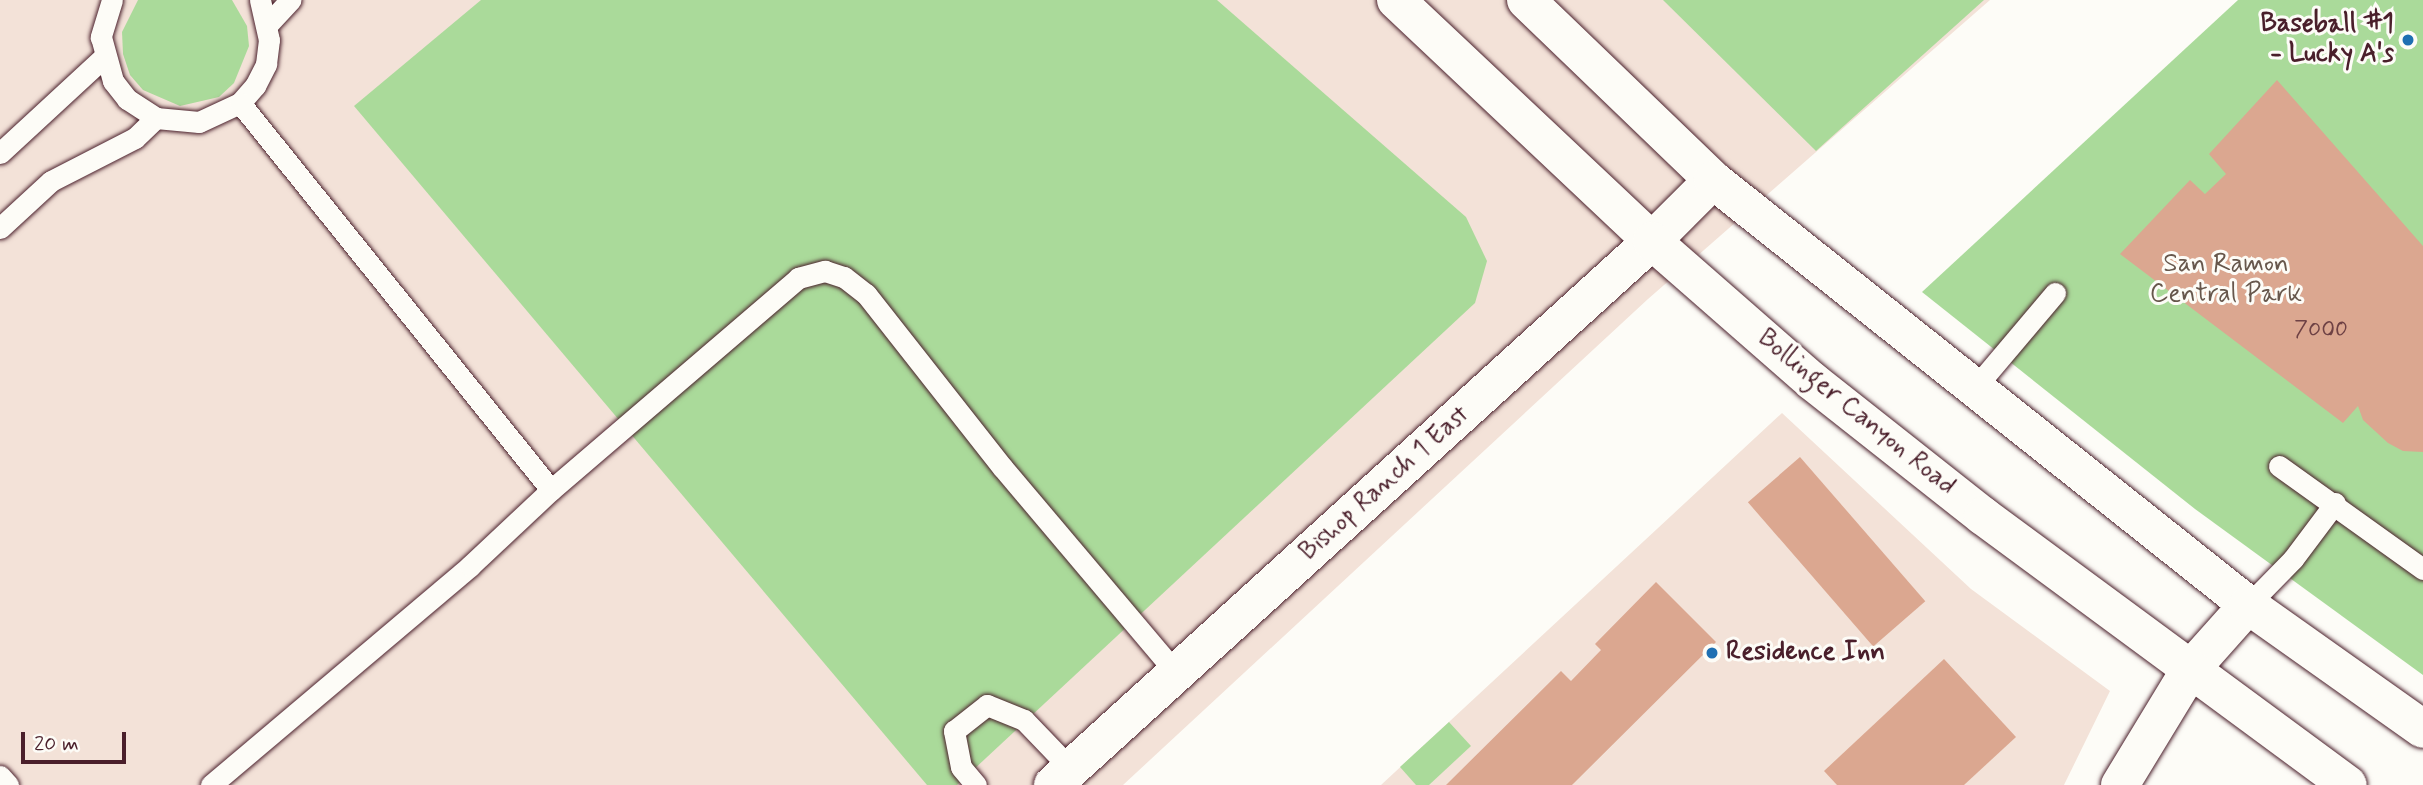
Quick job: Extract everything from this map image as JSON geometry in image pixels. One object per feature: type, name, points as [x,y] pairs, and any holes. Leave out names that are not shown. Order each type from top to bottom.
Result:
[{"type":"main road","name":"Bollinger Canyon Road","points":[[1396,0],[1652,241],[1812,381],[1983,516],[2348,785]]},
{"type":"main road","points":[[1526,0],[1713,180],[1973,390],[2248,605],[2423,729]]},
{"type":"main road","name":"Bishop Ranch 1 East","points":[[1062,777],[1652,241],[1713,180]]},
{"type":"main road","points":[[2120,785],[2190,670],[2248,605]]},
{"type":"lane","points":[[112,0],[102,37],[103,58],[127,99],[156,118],[200,122],[240,103],[266,64],[268,24],[260,0]]},
{"type":"lane","points":[[268,24],[290,0]]},
{"type":"lane","points":[[0,153],[103,58]]},
{"type":"lane","points":[[240,103],[551,490]]},
{"type":"lane","points":[[0,228],[51,181],[135,138],[156,118]]},
{"type":"lane","points":[[211,785],[470,566],[551,490],[798,278],[825,271],[844,277],[866,294],[1003,468],[1176,673]]},
{"type":"lane","points":[[1973,390],[2055,293]]},
{"type":"lane","points":[[2279,466],[2335,503],[2423,569]]},
{"type":"lane","points":[[2248,605],[2292,559],[2335,503]]},
{"type":"lane","points":[[976,785],[961,767],[954,731],[971,714],[987,705],[1024,720],[1062,777]]},
{"type":"lane","points":[[0,776],[8,785]]},
{"type":"shaded area","points":[[0,0],[1990,0],[1648,299],[1123,785],[0,785]]},
{"type":"shaded area","name":"Residence Inn","points":[[1782,413],[1971,589],[2110,691],[2064,785],[1381,785]]},
{"type":"green space","points":[[138,0],[232,0],[247,26],[249,46],[234,83],[219,97],[180,106],[143,90],[130,75],[123,54],[122,32]]},
{"type":"green space","points":[[481,0],[1217,0],[1466,217],[1487,261],[1475,303],[957,785],[927,785],[354,106]]},
{"type":"green space","points":[[1663,0],[1984,0],[1816,151]]},
{"type":"green space","name":"San Ramon Central Park","points":[[2238,0],[2423,0],[2423,675],[2195,509],[1922,292]]},
{"type":"green space","points":[[1449,722],[1471,746],[1429,785],[1416,785],[1400,767]]},
{"type":"building","points":[[2277,80],[2423,246],[2423,452],[2403,451],[2388,443],[2363,420],[2358,406],[2343,423],[2120,254],[2190,180],[2205,194],[2226,174],[2209,154]]},
{"type":"building","name":"Residence Inn","points":[[1800,457],[1925,601],[1873,646],[1748,502]]},
{"type":"building","name":"Residence Inn","points":[[1656,582],[1716,642],[1572,785],[1446,785],[1561,671],[1571,681],[1601,650],[1595,644]]},
{"type":"building","points":[[1944,659],[2016,737],[1964,785],[1837,785],[1824,771]]},
{"type":"place","name":"Baseball #1 - Lucky A's","points":[[2408,40]]},
{"type":"place","name":"Residence Inn","points":[[1712,653]]}]
